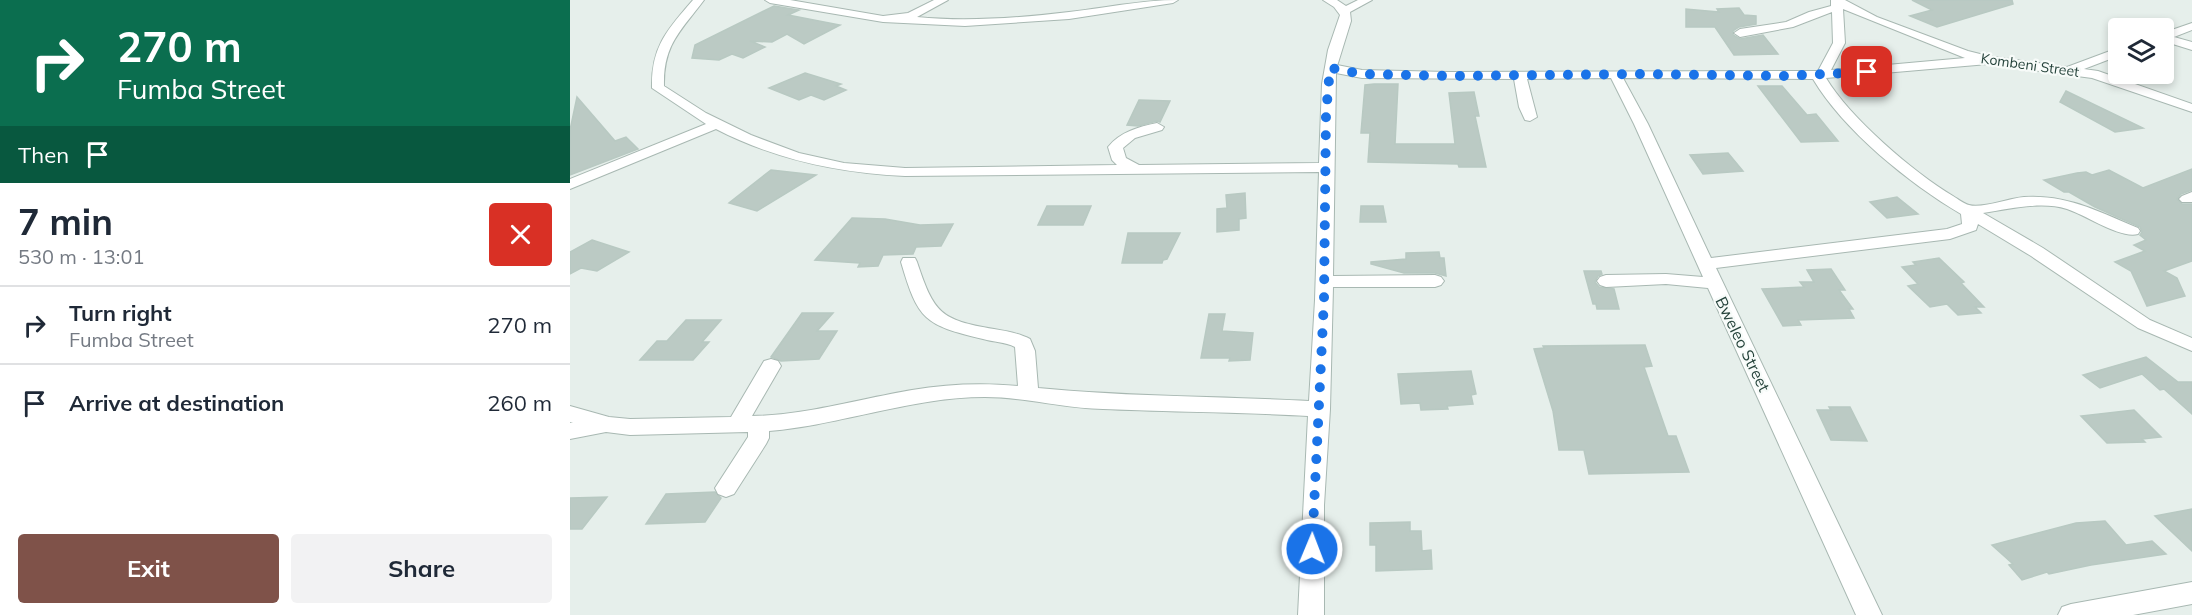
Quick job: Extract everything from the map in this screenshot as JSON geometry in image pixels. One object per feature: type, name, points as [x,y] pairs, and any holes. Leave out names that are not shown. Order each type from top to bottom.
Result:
[{"type":"street","points":[[699,0],[667,38],[656,67],[658,88],[715,125],[760,146],[844,167],[905,172],[1326,167]]},
{"type":"street","points":[[770,0],[863,17],[927,23],[1013,21],[1098,12],[1173,0]]},
{"type":"street","points":[[895,19],[923,11],[944,0]]},
{"type":"street","points":[[1311,615],[1313,505],[1320,409],[1324,282],[1327,94],[1334,50],[1346,18],[1345,10],[1338,3],[1328,0]]},
{"type":"street","points":[[1345,10],[1367,0]]},
{"type":"street","points":[[1740,33],[1789,25],[1837,3],[1839,45],[1834,56],[1820,74]]},
{"type":"street","name":"Kombeni Street","points":[[1837,3],[1964,54],[1988,60],[2071,70],[2120,82],[2192,108]]},
{"type":"street","points":[[2174,33],[2192,26]]},
{"type":"street","points":[[2174,40],[2192,46]]},
{"type":"street","points":[[2071,70],[2108,56]]},
{"type":"street","points":[[1330,68],[1362,74],[1520,76],[1820,74],[1988,60]]},
{"type":"street","name":"Bweleo Street","points":[[1615,74],[1644,129],[1713,284],[1869,615]]},
{"type":"street","points":[[1820,74],[1833,99],[1889,156],[1932,190],[2037,252],[2144,324],[2192,345]]},
{"type":"street","points":[[1520,76],[1525,92],[1524,105],[1530,117]]},
{"type":"street","points":[[570,184],[602,173],[715,125]]},
{"type":"street","points":[[1134,168],[1119,160],[1115,147],[1130,135],[1157,127]]},
{"type":"street","points":[[1969,211],[2023,202],[2054,202],[2071,205],[2132,231]]},
{"type":"street","points":[[1705,264],[1950,234],[1970,226],[1969,211]]},
{"type":"street","points":[[909,262],[926,312],[937,320],[962,329],[1005,336],[1023,344],[1028,360],[1025,382],[1031,395]]},
{"type":"street","points":[[1606,281],[1666,279],[1713,284]]},
{"type":"street","points":[[1324,282],[1435,281]]},
{"type":"street","points":[[726,488],[751,429],[771,366]]},
{"type":"street","points":[[570,431],[609,425],[751,429],[914,397],[985,390],[1101,402],[1236,404],[1320,409]]},
{"type":"street","points":[[570,414],[609,425]]},
{"type":"street","points":[[2071,615],[2192,592]]},
{"type":"building","points":[[1912,0],[2012,0],[2013,4],[1937,27],[1910,16],[1932,10]]},
{"type":"building","points":[[774,6],[799,10],[788,15],[840,25],[804,44],[787,34],[772,42],[750,41],[765,47],[743,58],[732,54],[719,60],[692,58],[695,45]]},
{"type":"building","points":[[1739,8],[1744,15],[1756,16],[1756,24],[1739,27],[1733,31],[1733,35],[1740,39],[1763,35],[1778,54],[1734,55],[1715,27],[1686,27],[1686,9],[1719,12],[1717,9]]},
{"type":"building","points":[[805,73],[841,84],[836,86],[846,90],[824,100],[811,95],[799,100],[769,88]]},
{"type":"building","points":[[1398,84],[1395,144],[1455,144],[1449,93],[1474,92],[1479,116],[1475,116],[1486,167],[1459,167],[1458,164],[1368,162],[1370,133],[1361,133],[1365,85]]},
{"type":"building","points":[[1758,86],[1782,86],[1807,115],[1816,114],[1838,141],[1801,142]]},
{"type":"building","points":[[2066,91],[2143,128],[2115,132],[2060,102]]},
{"type":"building","points":[[577,97],[615,141],[626,137],[638,149],[570,175],[570,130]]},
{"type":"building","points":[[1139,100],[1170,101],[1160,122],[1138,126],[1127,125]]},
{"type":"building","points":[[1728,153],[1743,171],[1703,174],[1690,155]]},
{"type":"building","points":[[2192,169],[2192,190],[2181,194],[2177,199],[2182,204],[2192,204],[2192,261],[2164,271],[2177,278],[2185,296],[2147,306],[2131,271],[2115,262],[2145,251],[2134,245],[2146,240],[2140,235],[2142,232],[2140,227],[2095,207],[2069,192],[2064,192],[2044,180],[2086,172],[2092,175],[2109,170],[2143,188]]},
{"type":"building","points":[[771,170],[816,175],[757,211],[729,203]]},
{"type":"building","points":[[1245,193],[1246,218],[1239,219],[1239,230],[1217,232],[1217,209],[1227,208],[1226,195]]},
{"type":"building","points":[[1897,197],[1918,214],[1887,218],[1870,202]]},
{"type":"building","points":[[1047,206],[1091,206],[1083,225],[1038,225]]},
{"type":"building","points":[[1361,206],[1383,206],[1386,222],[1360,222]]},
{"type":"building","points":[[852,218],[885,219],[920,225],[953,224],[941,246],[916,247],[913,254],[883,255],[878,266],[858,267],[860,263],[815,260]]},
{"type":"building","points":[[1128,233],[1180,233],[1167,259],[1162,263],[1122,263]]},
{"type":"building","points":[[592,240],[629,252],[597,271],[581,268],[570,274],[570,252]]},
{"type":"building","points":[[1439,252],[1440,258],[1444,258],[1446,276],[1435,273],[1404,273],[1371,264],[1371,262],[1406,259],[1406,253]]},
{"type":"building","points":[[1939,258],[1964,282],[1961,283],[1984,307],[1975,307],[1981,313],[1958,315],[1947,304],[1930,307],[1908,286],[1918,284],[1902,267],[1916,265],[1913,262]]},
{"type":"building","points":[[1831,269],[1845,290],[1839,290],[1853,309],[1849,309],[1854,318],[1798,320],[1801,325],[1783,326],[1762,289],[1804,287],[1800,282],[1814,282],[1807,270]]},
{"type":"building","points":[[1584,271],[1601,271],[1602,274],[1595,282],[1599,287],[1614,289],[1619,309],[1597,309],[1596,304],[1593,304]]},
{"type":"building","points":[[802,313],[833,313],[817,331],[837,331],[819,359],[781,361],[771,357]]},
{"type":"building","points":[[1209,314],[1225,314],[1222,331],[1253,333],[1250,360],[1229,361],[1230,358],[1201,358]]},
{"type":"building","points":[[686,320],[721,320],[702,342],[709,342],[693,360],[640,360],[657,341],[667,341]]},
{"type":"building","points":[[1645,345],[1652,366],[1644,367],[1668,436],[1676,436],[1689,472],[1589,474],[1584,450],[1559,450],[1553,411],[1534,349],[1544,348],[1543,346]]},
{"type":"building","points":[[2146,357],[2178,382],[2192,382],[2192,414],[2164,389],[2160,390],[2142,374],[2100,388],[2083,375]]},
{"type":"building","points":[[1471,371],[1476,394],[1471,395],[1473,404],[1447,406],[1448,409],[1421,410],[1420,403],[1401,404],[1398,374]]},
{"type":"building","points":[[1829,407],[1850,407],[1867,441],[1831,440],[1817,410],[1831,410]]},
{"type":"building","points":[[2134,410],[2161,437],[2142,439],[2145,442],[2107,443],[2081,416]]},
{"type":"building","points":[[715,492],[721,498],[705,522],[646,524],[666,494]]},
{"type":"building","points":[[607,497],[582,529],[570,529],[570,498]]},
{"type":"building","points":[[2192,509],[2192,551],[2155,516]]},
{"type":"building","points":[[2105,521],[2126,545],[2152,541],[2166,554],[2049,574],[2047,572],[2022,580],[2009,565],[2013,564],[1992,545],[2076,523]]},
{"type":"building","points":[[1410,522],[1410,531],[1421,531],[1422,551],[1431,550],[1432,569],[1376,571],[1376,545],[1370,545],[1370,523]]},
{"type":"route","points":[[1312,549],[1320,409],[1326,114],[1330,68],[1362,74],[1448,76],[1644,74],[1783,76],[1867,72]]}]
